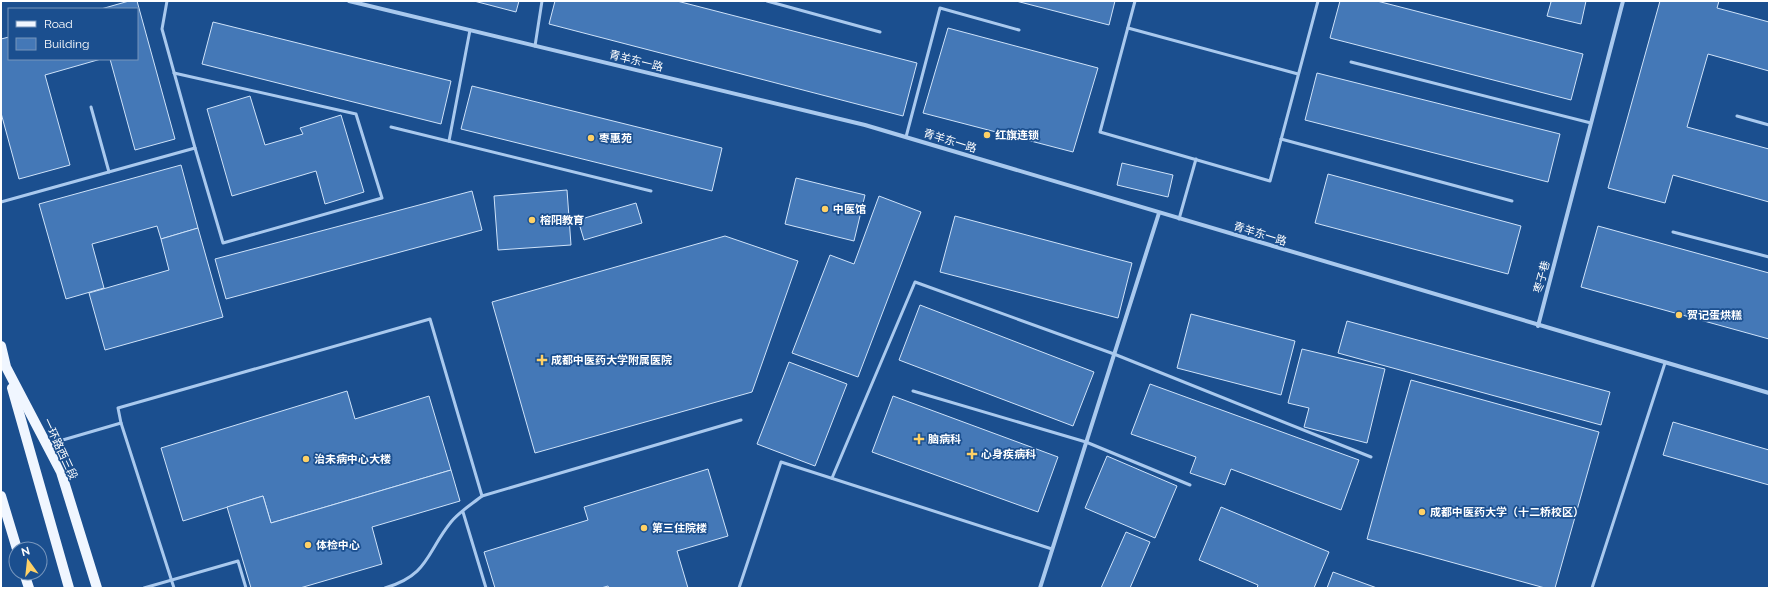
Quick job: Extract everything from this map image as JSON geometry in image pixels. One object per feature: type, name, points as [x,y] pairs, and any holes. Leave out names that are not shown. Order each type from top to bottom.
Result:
[{"type":"main road","name":"一环路西三段","points":[[1,346],[6,367],[61,472],[97,588]]},
{"type":"main road","points":[[6,367],[69,588]]},
{"type":"main road","points":[[1,496],[15,541]]},
{"type":"street","name":"青羊东一路","points":[[349,1],[857,123],[1538,326]]},
{"type":"street","name":"枣子巷","points":[[1538,326],[1623,1]]},
{"type":"street","points":[[1040,588],[1159,213]]},
{"type":"street","points":[[1538,326],[1769,393]]},
{"type":"lane","points":[[167,1],[162,29],[174,73],[195,148],[223,243],[382,198],[356,114],[174,73]]},
{"type":"lane","points":[[535,46],[542,1]]},
{"type":"lane","points":[[767,1],[880,32]]},
{"type":"lane","points":[[1135,1],[1100,132],[1270,181],[1318,1]]},
{"type":"lane","points":[[906,137],[940,8],[1019,30]]},
{"type":"lane","points":[[1128,28],[1298,74]]},
{"type":"lane","points":[[449,141],[470,30]]},
{"type":"lane","points":[[1351,62],[1591,123]]},
{"type":"lane","points":[[91,107],[109,172]]},
{"type":"lane","points":[[1737,116],[1769,125]]},
{"type":"lane","points":[[391,128],[652,191]]},
{"type":"lane","points":[[1281,139],[1512,201]]},
{"type":"lane","points":[[1,202],[195,148]]},
{"type":"lane","points":[[1179,219],[1196,159]]},
{"type":"lane","points":[[1673,232],[1769,257]]},
{"type":"lane","points":[[832,478],[915,282],[1114,354],[1371,457]]},
{"type":"lane","points":[[174,588],[121,423],[118,408],[430,319],[482,496]]},
{"type":"lane","points":[[1592,588],[1665,363]]},
{"type":"lane","points":[[913,391],[1086,442],[1190,485]]},
{"type":"lane","points":[[385,588],[401,583],[424,565],[451,522],[482,496],[741,420]]},
{"type":"lane","points":[[46,444],[121,423]]},
{"type":"lane","points":[[739,588],[781,462],[1052,549]]},
{"type":"lane","points":[[463,512],[486,588]]},
{"type":"lane","points":[[144,588],[238,562],[246,588]]},
{"type":"building","points":[[129,1],[137,1],[175,139],[135,150],[110,60],[138,60],[138,8],[104,8]]},
{"type":"building","points":[[474,1],[519,1],[516,12]]},
{"type":"building","points":[[555,1],[677,1],[917,63],[903,116],[549,24]]},
{"type":"building","points":[[1016,1],[1115,1],[1109,25]]},
{"type":"building","points":[[1340,1],[1377,1],[1583,54],[1571,100],[1330,38]]},
{"type":"building","points":[[1548,1],[1586,1],[1581,24],[1547,16],[1551,2]]},
{"type":"building","points":[[1660,1],[1719,1],[1717,8],[1769,22],[1769,71],[1708,54],[1687,127],[1769,149],[1769,202],[1673,175],[1665,203],[1608,188]]},
{"type":"building","points":[[213,22],[451,81],[441,124],[202,64]]},
{"type":"building","points":[[948,28],[1098,68],[1073,152],[923,113]]},
{"type":"building","points":[[8,37],[8,60],[98,60],[45,75],[70,165],[19,179],[1,113],[1,39]]},
{"type":"building","points":[[1317,73],[1560,134],[1548,182],[1305,120]]},
{"type":"building","name":"枣惠苑","points":[[472,86],[722,148],[712,191],[461,129]]},
{"type":"building","points":[[250,96],[265,145],[303,134],[300,128],[341,115],[364,192],[325,204],[316,171],[232,196],[207,109]]},
{"type":"building","points":[[1122,163],[1173,175],[1168,197],[1117,185]]},
{"type":"building","points":[[181,165],[198,228],[161,239],[157,226],[92,244],[104,288],[66,299],[39,204]]},
{"type":"building","points":[[1328,174],[1521,226],[1508,274],[1315,223]]},
{"type":"building","name":"中医馆","points":[[796,178],[865,195],[854,241],[785,224]]},
{"type":"building","name":"榕阳教育","points":[[567,190],[571,245],[498,250],[494,196]]},
{"type":"building","points":[[472,191],[482,230],[226,299],[215,259]]},
{"type":"building","points":[[879,196],[921,212],[858,377],[792,353],[830,255],[854,264]]},
{"type":"building","points":[[636,203],[642,223],[584,240],[578,220]]},
{"type":"building","points":[[955,216],[1132,263],[1118,318],[940,272]]},
{"type":"building","points":[[1598,226],[1769,273],[1769,339],[1581,287]]},
{"type":"building","points":[[198,228],[223,317],[105,350],[89,293],[169,270],[161,239]]},
{"type":"building","points":[[725,236],[798,261],[752,392],[535,453],[492,302]]},
{"type":"building","points":[[920,305],[1094,372],[1073,426],[899,360]]},
{"type":"building","points":[[1191,314],[1295,341],[1281,395],[1177,368]]},
{"type":"building","points":[[1347,321],[1610,392],[1601,425],[1338,353]]},
{"type":"building","points":[[1302,349],[1385,369],[1367,443],[1304,427],[1309,408],[1288,403]]},
{"type":"building","points":[[789,362],[847,384],[815,466],[757,444]]},
{"type":"building","points":[[1411,380],[1599,432],[1555,588],[1545,588],[1367,539]]},
{"type":"building","points":[[1150,384],[1359,460],[1341,510],[1231,469],[1225,485],[1190,473],[1196,457],[1131,434]]},
{"type":"building","name":"治未病中心大楼","points":[[347,391],[355,419],[429,396],[451,470],[271,523],[263,496],[183,521],[161,448]]},
{"type":"building","points":[[893,396],[1058,457],[1038,512],[872,452]]},
{"type":"building","points":[[1673,422],[1769,450],[1769,485],[1663,455]]},
{"type":"building","points":[[1107,456],[1177,486],[1155,538],[1085,508]]},
{"type":"building","name":"第三住院楼","points":[[708,469],[728,536],[677,551],[688,588],[609,588],[608,586],[601,588],[495,588],[484,552],[588,520],[584,507]]},
{"type":"building","name":"体检中心","points":[[451,470],[460,501],[372,527],[382,564],[300,588],[251,588],[227,507],[263,496],[271,523]]},
{"type":"building","points":[[1221,507],[1329,552],[1314,588],[1257,588],[1258,585],[1199,560]]},
{"type":"building","points":[[1126,532],[1150,542],[1130,588],[1101,588]]},
{"type":"building","points":[[1333,572],[1377,588],[1327,588]]},
{"type":"place","name":"红旗连锁","points":[[987,135]]},
{"type":"place","name":"枣惠苑","points":[[591,138]]},
{"type":"place","name":"中医馆","points":[[825,209]]},
{"type":"place","name":"榕阳教育","points":[[532,220]]},
{"type":"place","name":"贺记蛋烘糕","points":[[1679,315]]},
{"type":"place","name":"成都中医药大学附属医院","points":[[542,360]]},
{"type":"place","name":"脑病科","points":[[919,439]]},
{"type":"place","name":"心身疾病科","points":[[972,454]]},
{"type":"place","name":"治未病中心大楼","points":[[306,459]]},
{"type":"place","name":"成都中医药大学（十二桥校区）","points":[[1422,512]]},
{"type":"place","name":"第三住院楼","points":[[644,528]]},
{"type":"place","name":"体检中心","points":[[308,545]]}]
